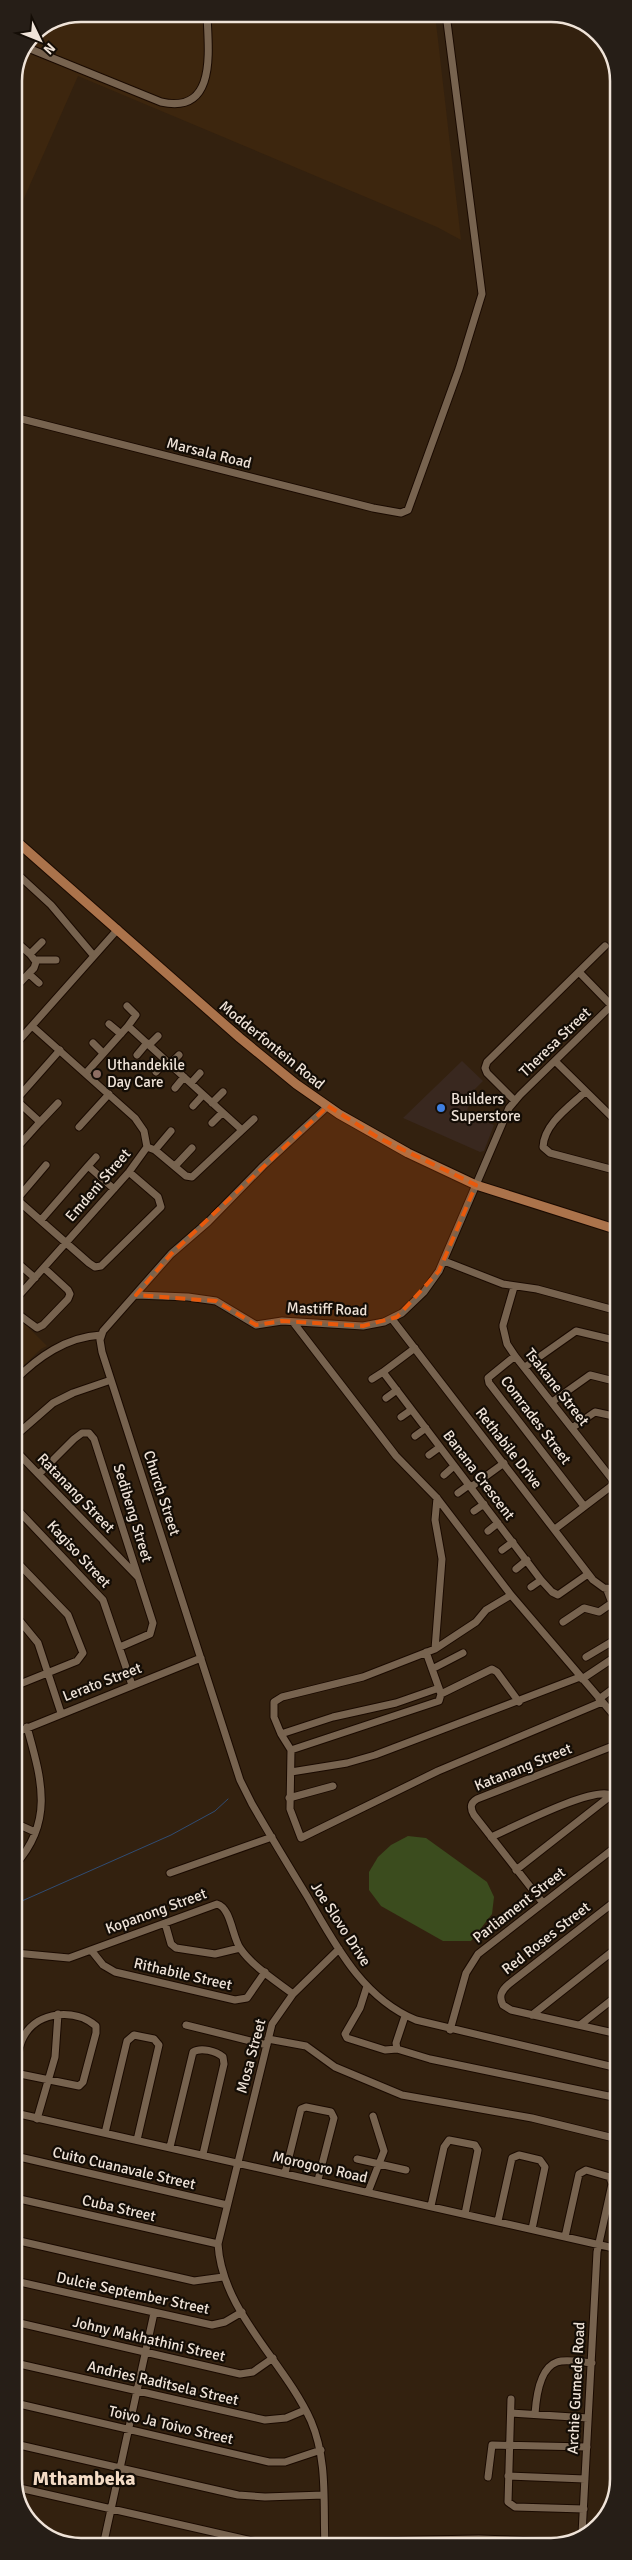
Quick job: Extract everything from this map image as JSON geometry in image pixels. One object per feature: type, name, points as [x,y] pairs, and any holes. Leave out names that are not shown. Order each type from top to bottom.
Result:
[{"type":"main road","name":"Modderfontein Road","points":[[22,846],[240,1038],[328,1106],[393,1145],[476,1185],[610,1227]]},
{"type":"main road","name":"Modderfontein Road","points":[[552,1209],[610,1223]]},
{"type":"street","points":[[32,50],[161,102],[176,104],[194,97],[207,76],[207,22]]},
{"type":"street","name":"Marsala Road","points":[[22,419],[399,513],[406,512],[411,507],[459,369],[482,294],[447,23]]},
{"type":"street","points":[[22,878],[51,905],[94,956]]},
{"type":"street","points":[[22,1037],[118,929]]},
{"type":"street","points":[[30,954],[42,942]]},
{"type":"street","points":[[515,1101],[487,1073],[485,1065],[605,946]]},
{"type":"street","points":[[22,947],[36,960],[56,960]]},
{"type":"street","points":[[22,980],[36,965],[36,960]]},
{"type":"street","points":[[579,972],[610,999]]},
{"type":"street","points":[[29,974],[39,983]]},
{"type":"street","points":[[86,1073],[136,1016],[127,1006]]},
{"type":"street","name":"Theresa Street","points":[[476,1185],[504,1118],[515,1101],[610,1008]]},
{"type":"street","points":[[109,1024],[121,1034]]},
{"type":"street","name":"Emdeni Street","points":[[22,1292],[129,1172],[147,1147],[140,1124],[32,1026]]},
{"type":"street","points":[[128,1026],[242,1130]]},
{"type":"street","points":[[137,1055],[158,1036]]},
{"type":"street","points":[[93,1043],[104,1053]]},
{"type":"street","points":[[22,1093],[60,1050]]},
{"type":"street","points":[[156,1072],[178,1055]]},
{"type":"street","points":[[555,1060],[584,1092],[610,1116]]},
{"type":"street","points":[[191,1083],[200,1074]]},
{"type":"street","points":[[175,1088],[184,1078]]},
{"type":"street","points":[[212,1103],[223,1092]]},
{"type":"street","points":[[584,1092],[551,1126],[545,1138],[544,1148],[550,1153],[610,1169]]},
{"type":"street","points":[[79,1127],[109,1094]]},
{"type":"street","points":[[193,1106],[203,1095]]},
{"type":"street","points":[[22,1142],[58,1103]]},
{"type":"street","points":[[22,1374],[41,1357],[58,1347],[78,1338],[101,1335],[106,1326],[171,1254],[213,1218],[263,1166],[328,1106]]},
{"type":"street","points":[[22,1107],[40,1122]]},
{"type":"street","points":[[212,1123],[222,1112]]},
{"type":"street","points":[[147,1147],[154,1150],[186,1176],[192,1177],[254,1119]]},
{"type":"street","points":[[154,1150],[171,1131]]},
{"type":"street","points":[[175,1166],[192,1148]]},
{"type":"street","points":[[41,1220],[96,1157]]},
{"type":"street","points":[[22,1191],[46,1165]]},
{"type":"street","points":[[88,1166],[114,1189]]},
{"type":"street","points":[[22,1203],[89,1263],[101,1266],[159,1210],[161,1202],[158,1197],[129,1172]]},
{"type":"street","name":"Mastiff Road","points":[[136,1295],[188,1297],[216,1301],[256,1325],[274,1321],[363,1326],[392,1319],[402,1313],[424,1292],[444,1261],[476,1185]]},
{"type":"street","points":[[444,1261],[514,1287],[537,1289],[610,1309]]},
{"type":"street","points":[[22,1267],[35,1278]]},
{"type":"street","points":[[22,1317],[37,1328],[43,1325],[70,1294],[44,1268]]},
{"type":"street","name":"Tsakane Street","points":[[514,1287],[503,1326],[508,1344],[515,1356],[610,1478]]},
{"type":"street","name":"Rethabile Drive","points":[[392,1319],[588,1574],[607,1590]]},
{"type":"street","points":[[293,1322],[396,1456],[437,1498],[511,1595],[610,1711]]},
{"type":"street","points":[[524,1367],[576,1331],[610,1339]]},
{"type":"street","name":"Church Street","points":[[101,1335],[100,1346],[201,1658]]},
{"type":"street","points":[[372,1379],[415,1348]]},
{"type":"street","name":"Comrades Street","points":[[515,1356],[491,1374],[489,1383],[584,1506]]},
{"type":"street","name":"Banana Crescent","points":[[383,1372],[552,1592],[558,1595],[588,1574]]},
{"type":"street","points":[[552,1402],[586,1376],[594,1375],[610,1380]]},
{"type":"street","points":[[22,1430],[53,1403],[73,1393],[111,1380]]},
{"type":"street","points":[[386,1398],[396,1390]]},
{"type":"street","points":[[402,1417],[411,1410]]},
{"type":"street","points":[[572,1428],[596,1412],[610,1415]]},
{"type":"street","points":[[415,1436],[426,1428]]},
{"type":"street","name":"Sedibeng Street","points":[[39,1474],[78,1436],[86,1433],[92,1436],[102,1462],[153,1629],[148,1635],[120,1647]]},
{"type":"street","points":[[429,1455],[440,1447]]},
{"type":"street","name":"Ratanang Street","points":[[22,1457],[138,1577]]},
{"type":"street","points":[[458,1493],[504,1463]]},
{"type":"street","points":[[444,1475],[454,1466]]},
{"type":"street","points":[[555,1529],[610,1486]]},
{"type":"street","points":[[435,1648],[442,1559],[434,1520],[437,1498]]},
{"type":"street","points":[[474,1511],[484,1504]]},
{"type":"street","name":"Kagiso Street","points":[[22,1514],[99,1594],[108,1610],[132,1685]]},
{"type":"street","points":[[488,1531],[498,1523]]},
{"type":"street","points":[[502,1550],[513,1542]]},
{"type":"street","points":[[516,1569],[527,1560]]},
{"type":"street","points":[[22,1568],[68,1615],[82,1651],[80,1660],[22,1683]]},
{"type":"street","points":[[531,1587],[541,1580]]},
{"type":"street","points":[[610,1590],[607,1590],[610,1598]]},
{"type":"street","points":[[511,1595],[486,1610],[476,1622],[435,1648],[363,1677],[318,1686],[279,1698],[273,1704],[281,1734],[291,1750],[289,1798],[293,1820],[301,1838],[438,1771],[600,1701],[610,1692]]},
{"type":"street","points":[[563,1622],[584,1608],[599,1612],[610,1604]]},
{"type":"street","points":[[22,1624],[36,1639],[61,1713]]},
{"type":"street","points":[[586,1657],[610,1643]]},
{"type":"street","points":[[291,1750],[439,1701],[440,1691],[426,1652]]},
{"type":"street","points":[[432,1669],[463,1653]]},
{"type":"street","name":"Lerato Street","points":[[22,1730],[201,1658]]},
{"type":"street","name":"Joe Slovo Drive","points":[[201,1658],[240,1780],[338,1949],[367,1986],[405,2016],[450,2030],[610,2066]]},
{"type":"street","points":[[291,1772],[347,1763],[375,1755],[475,1716],[519,1702],[581,1678],[610,1661]]},
{"type":"street","points":[[281,1734],[333,1717],[440,1691],[492,1669],[497,1672],[519,1702]]},
{"type":"street","points":[[22,1856],[28,1848],[35,1832],[42,1808],[42,1790],[27,1727]]},
{"type":"street","name":"Katanang Street","points":[[542,1903],[491,1838],[472,1812],[470,1806],[474,1801],[610,1747]]},
{"type":"street","points":[[289,1798],[333,1786]]},
{"type":"street","points":[[491,1838],[575,1800],[600,1792],[610,1794]]},
{"type":"street","points":[[516,1870],[610,1795]]},
{"type":"street","points":[[22,1826],[35,1832]]},
{"type":"street","points":[[170,1873],[272,1837]]},
{"type":"street","name":"Parliament Street","points":[[450,2030],[463,1981],[473,1961],[485,1948],[610,1851]]},
{"type":"street","name":"Kopanong Street","points":[[22,1954],[64,1958],[219,1904],[224,1908],[240,1948],[265,1972],[293,1994]]},
{"type":"street","name":"Red Roses Street","points":[[610,1904],[503,1990],[501,2000],[506,2008],[610,2032]]},
{"type":"street","points":[[164,1923],[171,1944],[176,1948],[215,1954],[240,1948]]},
{"type":"street","name":"Mosa Street","points":[[218,2244],[275,2018],[293,1994],[338,1949]]},
{"type":"street","name":"Rithabile Street","points":[[91,1950],[110,1970],[235,2000],[247,1998],[265,1972]]},
{"type":"street","points":[[532,2015],[610,1952]]},
{"type":"street","points":[[367,1986],[361,2005],[345,2036],[380,2049],[397,2049],[449,2064],[610,2097]]},
{"type":"street","points":[[580,2025],[610,2001]]},
{"type":"street","points":[[37,2118],[56,2051],[58,2014]]},
{"type":"street","points":[[22,2039],[26,2032],[47,2016],[58,2014],[74,2016],[94,2024],[96,2033],[82,2084],[74,2086],[22,2073]]},
{"type":"street","points":[[397,2049],[396,2043],[405,2016]]},
{"type":"street","points":[[186,2025],[268,2042],[306,2046],[335,2067],[402,2095],[532,2118],[610,2137]]},
{"type":"street","points":[[105,2133],[128,2039],[134,2035],[154,2039],[159,2045],[137,2140]]},
{"type":"street","points":[[170,2147],[192,2052],[199,2049],[218,2053],[223,2057],[224,2064],[202,2154]]},
{"type":"street","points":[[285,2173],[301,2109],[306,2107],[331,2112],[334,2118],[318,2180]]},
{"type":"street","name":"Morogoro Road","points":[[22,2115],[239,2162],[610,2247]]},
{"type":"street","points":[[368,2192],[380,2164],[384,2146],[375,2127],[374,2116]]},
{"type":"street","points":[[431,2206],[444,2147],[447,2142],[455,2140],[475,2145],[478,2150],[464,2214]]},
{"type":"street","points":[[498,2221],[512,2158],[519,2155],[540,2160],[545,2168],[532,2230]]},
{"type":"street","name":"Cuito Cuanavale Street","points":[[22,2158],[227,2205]]},
{"type":"street","points":[[357,2159],[406,2170]]},
{"type":"street","name":"Archie Gumede Road","points":[[565,2237],[578,2178],[582,2172],[588,2171],[608,2176],[610,2179]]},
{"type":"street","name":"Archie Gumede Road","points":[[582,2528],[598,2244],[610,2191]]},
{"type":"street","name":"Cuba Street","points":[[22,2200],[218,2244]]},
{"type":"street","points":[[22,2242],[194,2281],[223,2277]]},
{"type":"street","points":[[218,2244],[223,2277],[242,2312],[305,2410],[321,2450],[325,2538]]},
{"type":"street","name":"Dulcie September Street","points":[[22,2283],[212,2325],[225,2322],[242,2312]]},
{"type":"street","points":[[104,2537],[154,2313]]},
{"type":"street","name":"Johny Makhathini Street","points":[[22,2324],[244,2374],[253,2372],[273,2358]]},
{"type":"street","points":[[534,2414],[538,2387],[552,2364],[561,2361],[592,2363]]},
{"type":"street","name":"Andries Raditsela Street","points":[[22,2365],[265,2420],[286,2418],[305,2410]]},
{"type":"street","points":[[511,2399],[508,2502],[515,2506],[584,2509]]},
{"type":"street","name":"Toivo Ja Toivo Street","points":[[22,2405],[269,2462],[285,2462],[321,2450]]},
{"type":"street","points":[[511,2413],[588,2418]]},
{"type":"street","points":[[488,2477],[491,2446],[510,2444],[587,2447]]},
{"type":"street","points":[[22,2446],[247,2496],[324,2495]]},
{"type":"street","points":[[508,2476],[585,2479]]},
{"type":"street","points":[[24,2489],[231,2537]]},
{"type":"highlighted area","points":[[328,1106],[379,1138],[476,1185],[439,1271],[397,1317],[363,1326],[282,1321],[256,1325],[216,1301],[136,1295],[171,1254]]},
{"type":"shaded area","points":[[81,22],[436,23],[461,240],[437,227],[78,76],[22,203],[22,81],[24,70],[32,49],[49,32],[59,27]]},
{"type":"shaded area","points":[[462,1061],[483,1081],[475,1089],[466,1113],[494,1125],[484,1151],[480,1152],[403,1118]]},
{"type":"shaded area","points":[[22,1321],[47,1346],[41,1349],[22,1367]]},
{"type":"green space","points":[[408,1836],[426,1838],[487,1882],[494,1897],[492,1914],[471,1941],[443,1941],[381,1906],[369,1890],[369,1872],[378,1857],[391,1845]]},
{"type":"waterway","points":[[22,1901],[171,1835],[215,1811],[228,1799]]},
{"type":"place","name":"Uthandekile Day Care","points":[[97,1074]]},
{"type":"place","name":"Builders Superstore","points":[[441,1108]]},
{"type":"district","name":"Mthambeka","points":[[84,2478]]}]
